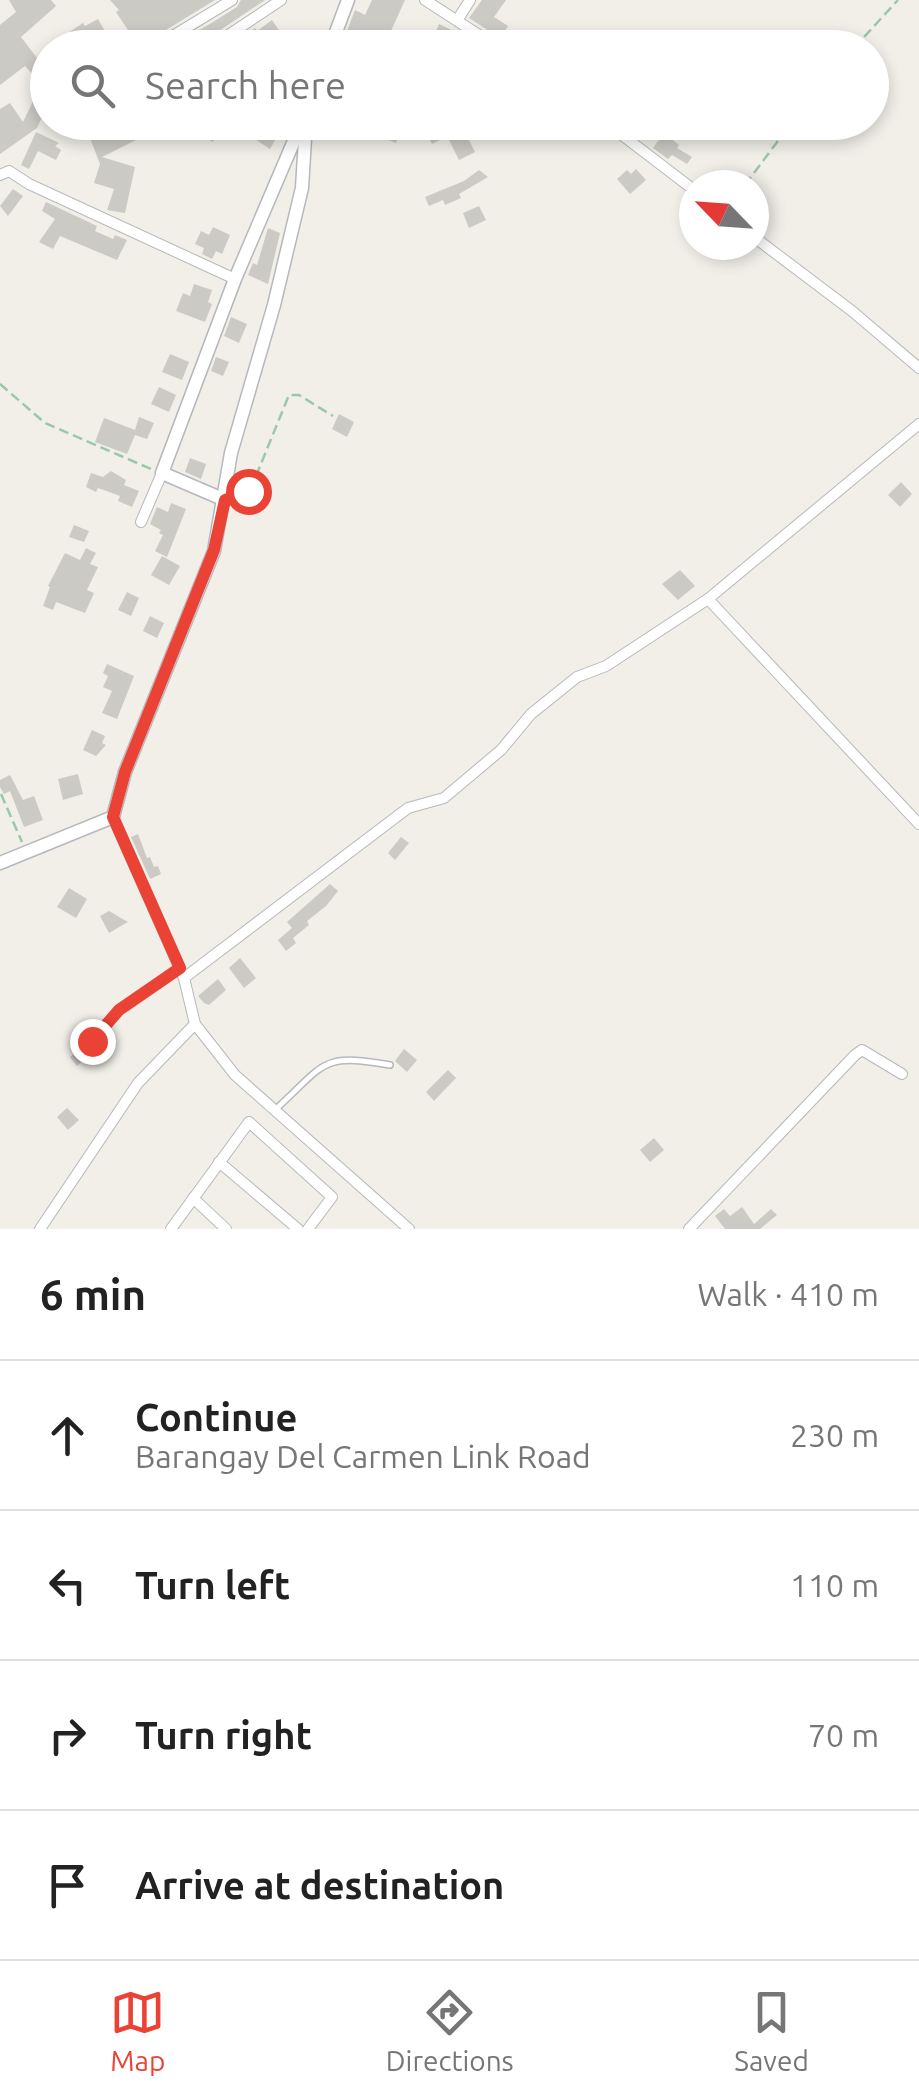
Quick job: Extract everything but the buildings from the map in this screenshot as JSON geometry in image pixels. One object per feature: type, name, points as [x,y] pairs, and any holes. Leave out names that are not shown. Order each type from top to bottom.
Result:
[{"type":"street","points":[[183,30],[232,0]]},
{"type":"street","points":[[236,30],[281,0]]},
{"type":"street","points":[[337,30],[348,0]]},
{"type":"street","points":[[425,0],[474,30]]},
{"type":"street","points":[[458,19],[470,0]]},
{"type":"street","points":[[141,522],[234,280],[296,140]]},
{"type":"street","points":[[303,140],[302,188],[274,305],[230,452],[214,550],[125,772],[113,817],[182,973],[195,1024],[235,1075],[409,1229]]},
{"type":"street","points":[[629,140],[679,179]]},
{"type":"street","points":[[3,171],[234,280]]},
{"type":"street","points":[[769,248],[919,368]]},
{"type":"street","points":[[182,973],[408,808],[444,798],[577,677],[606,666],[708,599],[919,424]]},
{"type":"street","points":[[162,473],[225,500]]},
{"type":"street","points":[[708,599],[919,824]]},
{"type":"street","points":[[0,863],[113,817]]},
{"type":"street","points":[[40,1229],[138,1083],[195,1024]]},
{"type":"street","points":[[689,1229],[855,1054],[869,1052],[902,1074]]},
{"type":"street","points":[[171,1229],[248,1122],[332,1197],[308,1229]]},
{"type":"street","points":[[220,1162],[298,1229]]},
{"type":"street","points":[[194,1198],[226,1229]]},
{"type":"lane","points":[[275,1110],[328,1062],[349,1058],[390,1066]]},
{"type":"path","points":[[870,30],[898,0]]},
{"type":"path","points":[[756,170],[779,140]]},
{"type":"path","points":[[0,384],[44,424],[162,473]]},
{"type":"path","points":[[225,500],[248,491],[289,395],[299,395],[333,416]]},
{"type":"path","points":[[1,794],[27,852]]},
{"type":"path","points":[[92,1041],[119,1010],[182,973]]},
{"type":"route","points":[[92,1041],[119,1010],[180,968],[113,817],[125,772],[214,550],[225,500],[248,491]]}]
